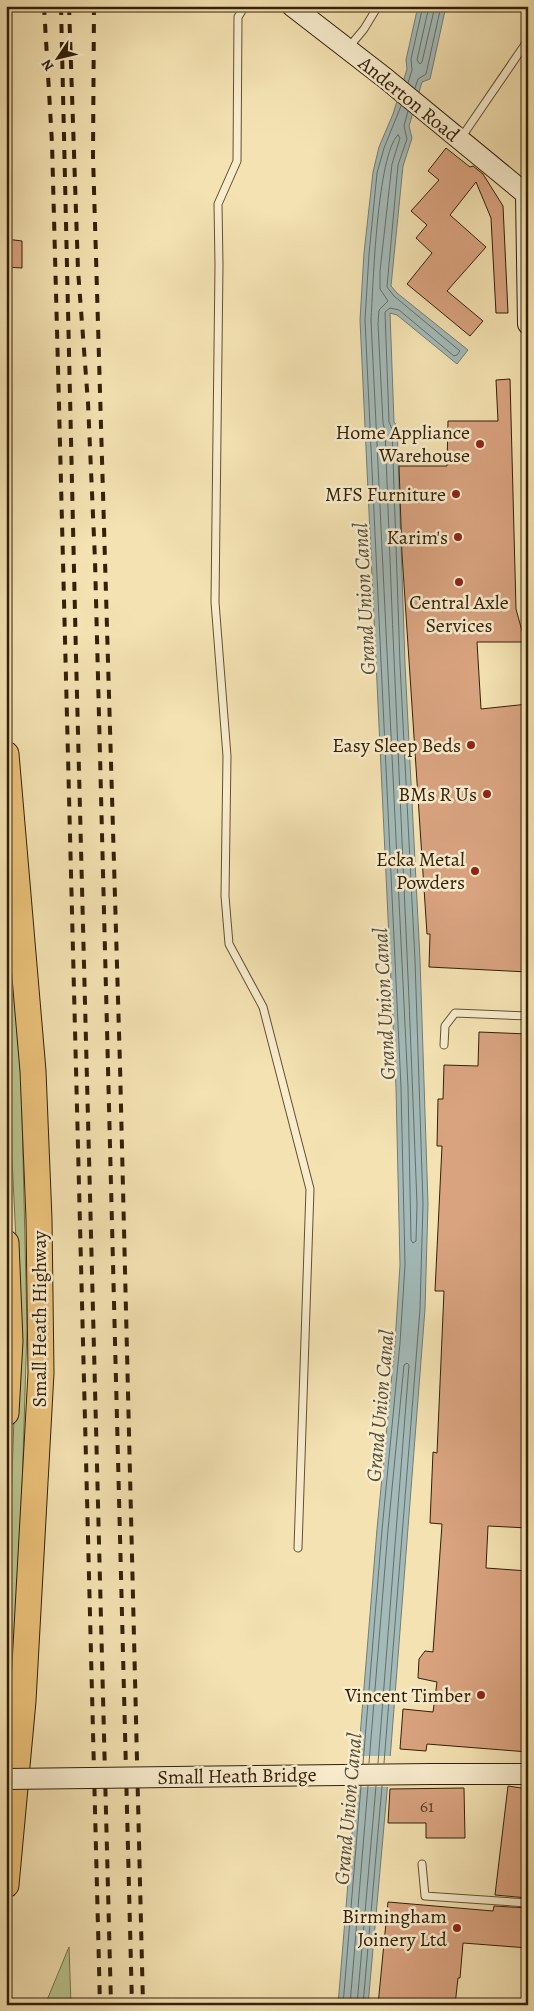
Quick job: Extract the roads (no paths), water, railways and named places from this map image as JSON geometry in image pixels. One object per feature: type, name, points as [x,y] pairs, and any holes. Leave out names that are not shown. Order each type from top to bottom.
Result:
[{"type":"highway","name":"Small Heath Highway","points":[[6,754],[33,1071],[39,1219],[41,1373],[22,1701],[6,1885]]},
{"type":"highway","name":"Small Heath Highway","points":[[6,1242],[10,1341],[6,1414]]},
{"type":"street","name":"Anderton Road","points":[[292,6],[385,78],[526,194],[528,324]]},
{"type":"street","name":"Small Heath Bridge","points":[[6,1779],[528,1774]]},
{"type":"lane","points":[[245,6],[238,16],[237,161],[218,204],[220,265],[215,602],[227,756],[225,896],[229,944],[263,1007],[310,1189],[298,1548]]},
{"type":"lane","points":[[347,49],[364,29],[378,6]]},
{"type":"lane","points":[[460,140],[528,40]]},
{"type":"lane","points":[[444,1045],[445,1026],[455,1013],[528,1016]]},
{"type":"lane","points":[[422,1864],[425,1896],[528,1903]]},
{"type":"water","points":[[418,6],[446,6],[430,79],[422,82],[409,126],[412,138],[403,166],[391,286],[397,293],[468,350],[457,364],[397,315],[390,313],[394,422],[397,426],[405,664],[420,960],[428,1204],[425,1309],[391,1747],[368,2005],[338,2005],[377,1529],[395,1343],[400,1265],[396,1088],[360,320],[364,253],[373,172],[379,147],[393,114],[407,69],[406,60]]},
{"type":"railway","points":[[44,6],[52,143],[100,2005]]},
{"type":"railway","points":[[61,6],[111,2005]]},
{"type":"railway","points":[[69,6],[78,270],[88,403],[95,560],[132,2005]]},
{"type":"railway","points":[[94,6],[93,156],[120,1066],[143,2005]]},
{"type":"place","name":"Home Appliance Warehouse","points":[[480,444]]},
{"type":"place","name":"MFS Furniture","points":[[456,494]]},
{"type":"place","name":"Karim's","points":[[458,537]]},
{"type":"place","name":"Central Axle Services","points":[[459,582]]},
{"type":"place","name":"Easy Sleep Beds","points":[[471,745]]},
{"type":"place","name":"BMs R Us","points":[[487,794]]},
{"type":"place","name":"Ecka Metal Powders","points":[[475,871]]},
{"type":"place","name":"Vincent Timber","points":[[481,1695]]},
{"type":"place","name":"Birmingham Joinery Ltd","points":[[457,1928]]},
{"type":"water label","name":"Grand Union Canal","points":[[364,599]]},
{"type":"water label","name":"Grand Union Canal","points":[[384,1004]]},
{"type":"water label","name":"Grand Union Canal","points":[[380,1406]]},
{"type":"water label","name":"Grand Union Canal","points":[[348,1809]]}]
